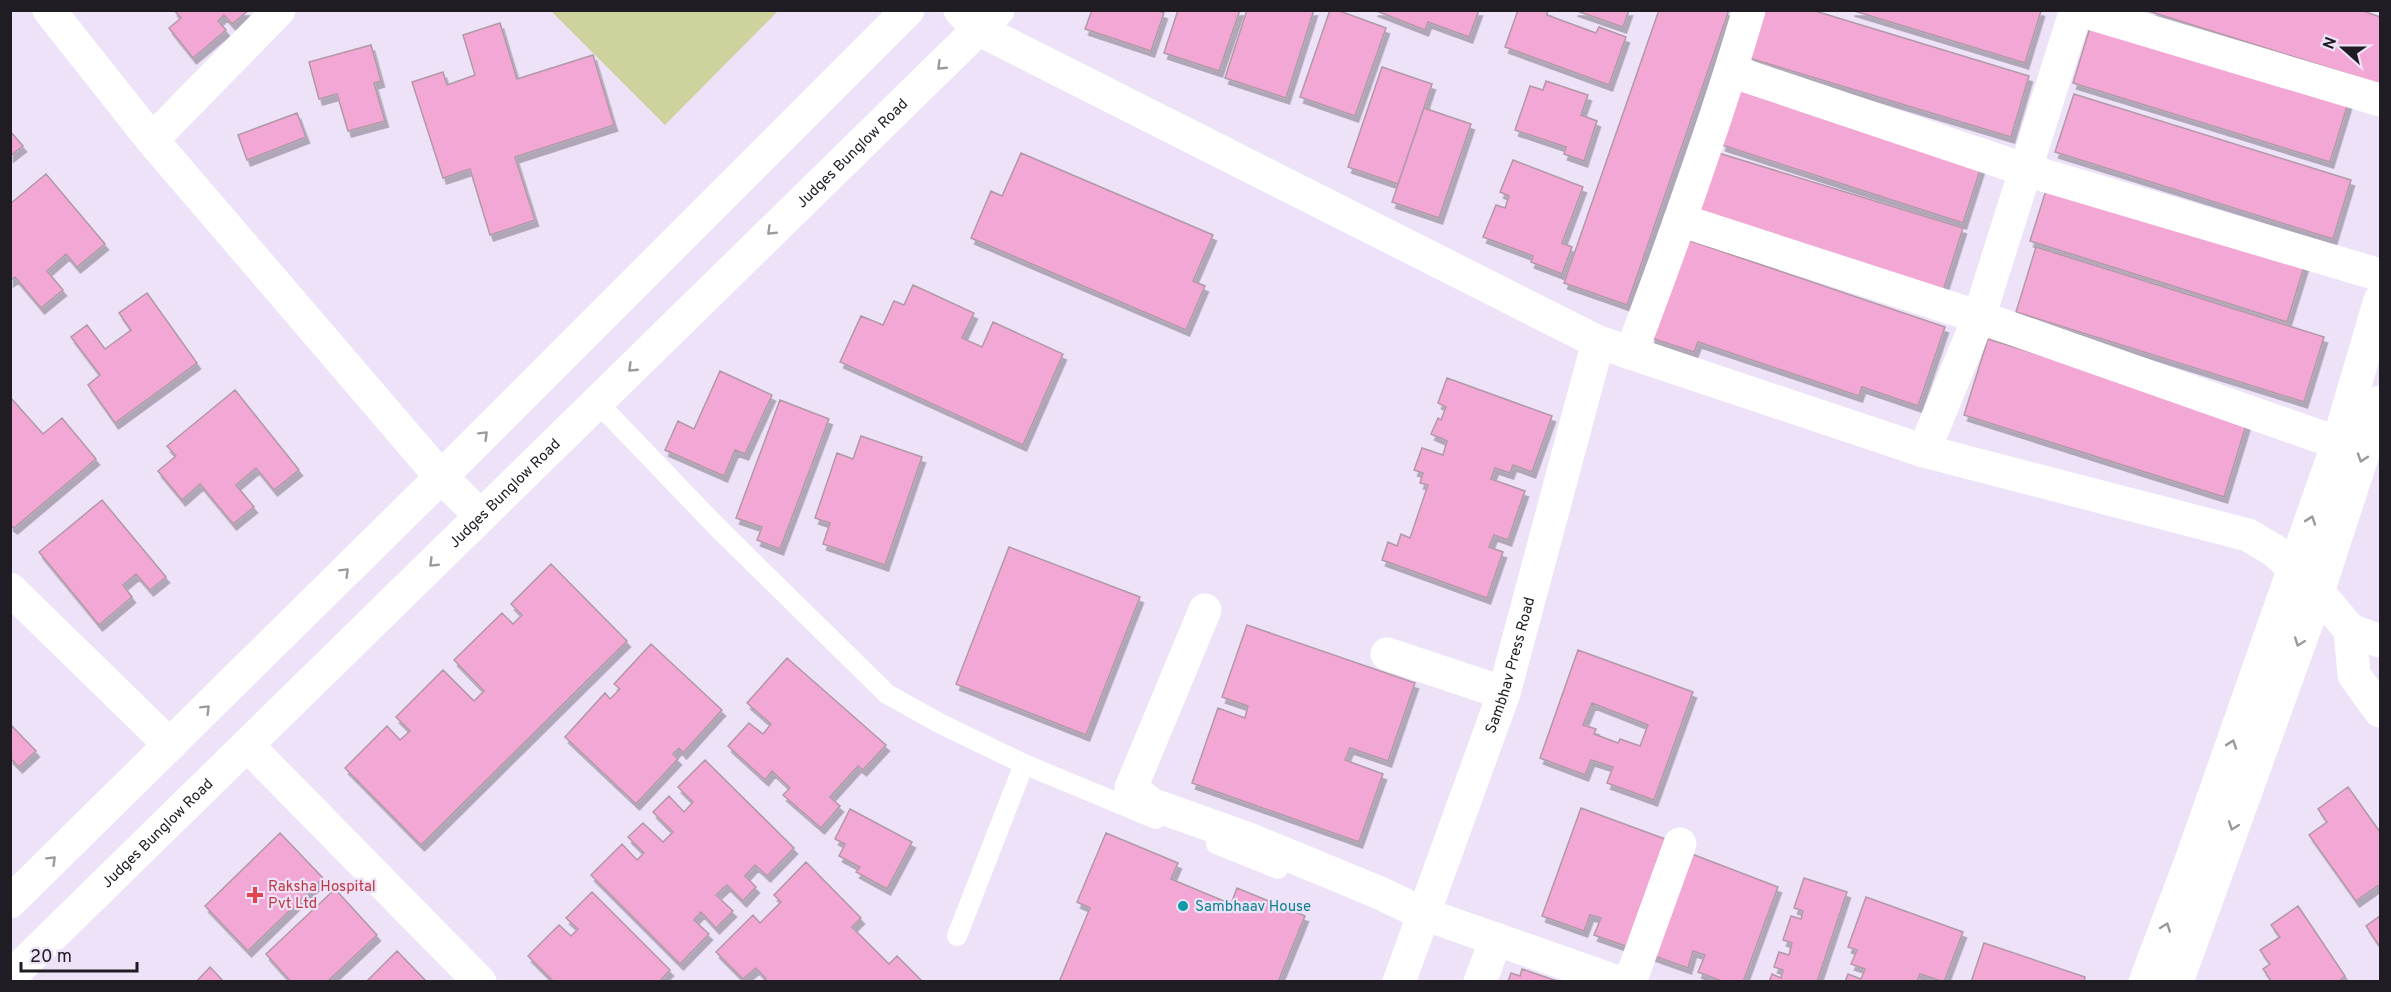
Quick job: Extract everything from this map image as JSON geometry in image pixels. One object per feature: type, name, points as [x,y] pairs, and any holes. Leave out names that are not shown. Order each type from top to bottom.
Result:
[{"type":"street","points":[[49,10],[152,140],[441,477],[481,516]]},
{"type":"street","points":[[152,140],[279,10]]},
{"type":"street","points":[[10,902],[441,477],[908,10]]},
{"type":"street","points":[[1631,353],[1680,220],[1731,71],[1749,10]]},
{"type":"street","points":[[1924,451],[1979,317],[2078,10],[2380,99]]},
{"type":"street","points":[[979,17],[1598,342],[1924,451],[2248,535],[2275,550],[2318,592],[2350,630],[2380,641]]},
{"type":"street","name":"Judges Bunglow Road","points":[[10,977],[597,402],[979,17]]},
{"type":"street","points":[[1731,71],[2026,170],[2380,275]]},
{"type":"street","points":[[1680,220],[1979,317],[2338,443]]},
{"type":"street","points":[[2145,981],[2193,855],[2338,443],[2380,300]]},
{"type":"street","name":"Sambhav Press Road","points":[[1399,981],[1504,693],[1598,342]]},
{"type":"street","points":[[2176,981],[2318,592],[2380,402]]},
{"type":"street","points":[[10,589],[170,745]]},
{"type":"street","points":[[1205,610],[1131,788],[1151,804],[1250,839],[1380,893],[1422,920],[1496,939],[1618,981]]},
{"type":"street","points":[[2350,630],[2354,675],[2380,711]]},
{"type":"street","points":[[1387,654],[1504,693]]},
{"type":"street","points":[[247,745],[480,981]]},
{"type":"street","points":[[1630,981],[1680,844]]},
{"type":"street","points":[[1480,981],[1496,939]]},
{"type":"lane","points":[[597,402],[717,527],[887,694],[941,724],[1088,792],[1422,920]]},
{"type":"lane","points":[[957,936],[1024,764]]},
{"type":"green space","points":[[551,11],[778,11],[665,125]]},
{"type":"building","points":[[174,10],[249,10],[232,24],[224,15],[218,21],[226,30],[193,58],[169,28],[181,18]]},
{"type":"building","points":[[1092,10],[1156,10],[1164,13],[1151,51],[1085,29]]},
{"type":"building","points":[[1178,10],[1240,10],[1219,71],[1164,53]]},
{"type":"building","points":[[1247,10],[1314,10],[1286,98],[1225,78]]},
{"type":"building","points":[[1330,10],[1337,10],[1386,28],[1355,116],[1300,97]]},
{"type":"building","points":[[1374,10],[1479,10],[1469,37],[1428,22],[1425,30]]},
{"type":"building","points":[[1518,10],[1548,10],[1547,15],[1596,33],[1599,27],[1626,37],[1609,85],[1505,47]]},
{"type":"building","points":[[1574,10],[1629,10],[1623,27]]},
{"type":"building","points":[[1659,10],[1729,10],[1627,305],[1564,283]]},
{"type":"building","points":[[1763,10],[1812,10],[2029,76],[2011,137],[1749,58]]},
{"type":"building","points":[[1851,10],[2040,10],[2041,11],[2025,63]]},
{"type":"building","points":[[2145,10],[2361,10],[2380,17],[2380,84]]},
{"type":"building","points":[[2092,21],[2349,100],[2330,162],[2073,83]]},
{"type":"building","points":[[500,23],[517,79],[593,55],[614,125],[515,157],[535,220],[490,235],[470,169],[443,178],[412,82],[443,72],[447,85],[475,75],[463,35]]},
{"type":"building","points":[[371,45],[381,81],[374,83],[385,121],[348,131],[337,94],[319,99],[309,62]]},
{"type":"building","points":[[1382,67],[1432,84],[1398,184],[1348,167]]},
{"type":"building","points":[[1546,81],[1588,95],[1581,115],[1597,121],[1584,161],[1564,154],[1566,147],[1515,130],[1530,86],[1543,90]]},
{"type":"building","points":[[1740,88],[1981,167],[1963,223],[1722,145]]},
{"type":"building","points":[[2074,94],[2351,180],[2333,239],[2055,152]]},
{"type":"building","points":[[1424,108],[1471,124],[1439,218],[1392,202]]},
{"type":"building","points":[[297,113],[306,137],[247,160],[238,135]]},
{"type":"building","points":[[10,131],[23,146],[10,156]]},
{"type":"building","points":[[1712,151],[1963,228],[1943,291],[1692,215]]},
{"type":"building","points":[[1021,153],[1213,235],[1193,281],[1205,286],[1186,330],[971,238],[991,191],[1002,196]]},
{"type":"building","points":[[1513,160],[1583,187],[1562,243],[1572,247],[1562,274],[1531,262],[1533,256],[1483,237],[1496,205],[1505,208],[1509,196],[1500,192]]},
{"type":"building","points":[[46,174],[105,244],[77,267],[66,254],[47,271],[63,290],[41,308],[15,277],[10,281],[10,204]]},
{"type":"building","points":[[2048,184],[2305,264],[2287,322],[2030,241]]},
{"type":"building","points":[[1685,239],[1945,327],[1918,406],[1862,387],[1859,396],[1698,342],[1694,352],[1651,338]]},
{"type":"building","points":[[2036,247],[2324,337],[2304,402],[2016,312]]},
{"type":"building","points":[[913,285],[974,313],[962,338],[982,347],[993,322],[1063,354],[1023,445],[840,362],[861,316],[883,325],[894,301],[904,305]]},
{"type":"building","points":[[147,293],[197,363],[115,423],[88,385],[100,375],[71,337],[87,325],[105,349],[131,330],[119,313]]},
{"type":"building","points":[[1988,339],[2248,419],[2224,497],[1964,415]]},
{"type":"building","points":[[720,371],[772,395],[745,454],[735,450],[724,476],[665,450],[678,421],[694,429]]},
{"type":"building","points":[[1447,378],[1552,416],[1532,472],[1513,465],[1510,473],[1495,468],[1491,479],[1525,491],[1508,540],[1494,535],[1489,547],[1503,552],[1487,598],[1382,560],[1388,542],[1397,546],[1401,534],[1410,538],[1428,485],[1420,483],[1423,473],[1414,470],[1422,448],[1443,455],[1447,441],[1431,434],[1438,418],[1441,420],[1446,407],[1438,403]]},
{"type":"building","points":[[235,390],[299,470],[274,490],[256,468],[236,485],[254,507],[233,524],[200,484],[182,500],[158,471],[176,456],[167,446]]},
{"type":"building","points":[[10,397],[43,434],[62,418],[96,459],[14,528],[10,525]]},
{"type":"building","points":[[780,400],[829,419],[780,549],[757,540],[762,527],[736,518]]},
{"type":"building","points":[[861,436],[922,457],[885,565],[823,544],[830,523],[815,518],[837,453],[853,459]]},
{"type":"building","points":[[102,500],[166,577],[150,590],[136,574],[123,585],[132,597],[99,625],[39,552]]},
{"type":"building","points":[[1009,547],[1140,597],[1086,735],[956,684]]},
{"type":"building","points":[[551,564],[627,641],[421,845],[345,768],[387,726],[400,740],[410,731],[396,717],[443,670],[474,701],[484,691],[454,660],[502,613],[513,624],[522,615],[511,604]]},
{"type":"building","points":[[1247,625],[1415,683],[1388,761],[1350,748],[1345,760],[1383,774],[1359,842],[1192,783],[1218,708],[1245,718],[1248,706],[1222,697]]},
{"type":"building","points":[[651,644],[722,710],[683,753],[679,748],[673,754],[678,759],[636,804],[565,737],[605,693],[610,699],[620,689],[614,684]]},
{"type":"building","points":[[1578,650],[1693,692],[1654,800],[1607,783],[1613,767],[1591,760],[1585,775],[1540,758]],"holes":[[[1592,703],[1648,725],[1640,746],[1620,739],[1618,743],[1594,734],[1596,729],[1583,725]]]},
{"type":"building","points":[[787,658],[886,745],[863,770],[858,766],[830,797],[840,806],[821,828],[783,795],[790,788],[772,771],[765,780],[728,746],[749,723],[763,734],[771,724],[747,703]]},
{"type":"building","points":[[10,724],[36,751],[19,767],[10,758]]},
{"type":"building","points":[[705,760],[794,848],[767,876],[755,865],[745,876],[756,887],[743,901],[727,885],[716,895],[733,911],[716,928],[701,912],[694,920],[709,934],[680,964],[591,875],[622,844],[637,860],[644,853],[628,837],[643,823],[663,842],[673,832],[653,812],[669,796],[684,812],[693,802],[678,787]]},
{"type":"building","points":[[2348,787],[2380,832],[2380,884],[2356,901],[2309,835],[2327,822],[2318,809]]},
{"type":"building","points":[[1581,808],[1676,843],[1637,950],[1594,935],[1601,918],[1590,915],[1584,931],[1542,916]]},
{"type":"building","points":[[850,809],[912,842],[887,889],[856,872],[860,867],[839,856],[845,844],[835,839]]},
{"type":"building","points":[[280,833],[323,878],[248,951],[205,906]]},
{"type":"building","name":"Sambhaav House","points":[[1106,833],[1178,863],[1171,879],[1231,904],[1237,888],[1305,916],[1278,982],[1059,982],[1090,908],[1077,902]]},
{"type":"building","points":[[1684,851],[1778,887],[1743,982],[1724,982],[1698,972],[1705,955],[1693,951],[1688,968],[1646,953]]},
{"type":"building","points":[[806,862],[861,918],[852,927],[889,964],[897,956],[923,982],[763,982],[766,979],[756,968],[743,979],[716,952],[753,915],[760,923],[781,902],[774,895]]},
{"type":"building","points":[[1804,878],[1847,892],[1817,982],[1769,982],[1772,974],[1781,978],[1783,970],[1774,967],[1779,952],[1789,955],[1792,943],[1783,940],[1791,916],[1801,919],[1803,911],[1794,908]]},
{"type":"building","points":[[335,889],[377,935],[327,982],[291,982],[266,954]]},
{"type":"building","points":[[592,892],[670,970],[659,982],[554,982],[528,956],[559,925],[571,936],[578,929],[566,918]]},
{"type":"building","points":[[1866,897],[1963,932],[1944,982],[1920,974],[1917,982],[1845,982],[1848,974],[1861,979],[1865,969],[1851,964],[1857,950],[1848,947]]},
{"type":"building","points":[[2298,906],[2345,976],[2338,982],[2272,982],[2263,969],[2270,964],[2260,950],[2280,937],[2271,925]]},
{"type":"building","points":[[2380,916],[2380,947],[2366,926]]},
{"type":"building","points":[[1984,943],[2085,977],[2084,982],[1971,982]]},
{"type":"building","points":[[397,951],[427,982],[366,982]]},
{"type":"building","points":[[210,967],[224,982],[196,982]]},
{"type":"building","points":[[1522,969],[1557,981],[1508,982],[1511,973],[1520,976]]},
{"type":"place","name":"Raksha Hospital Pvt Ltd","points":[[255,895]]},
{"type":"place","name":"Sambhaav House","points":[[1183,906]]}]
